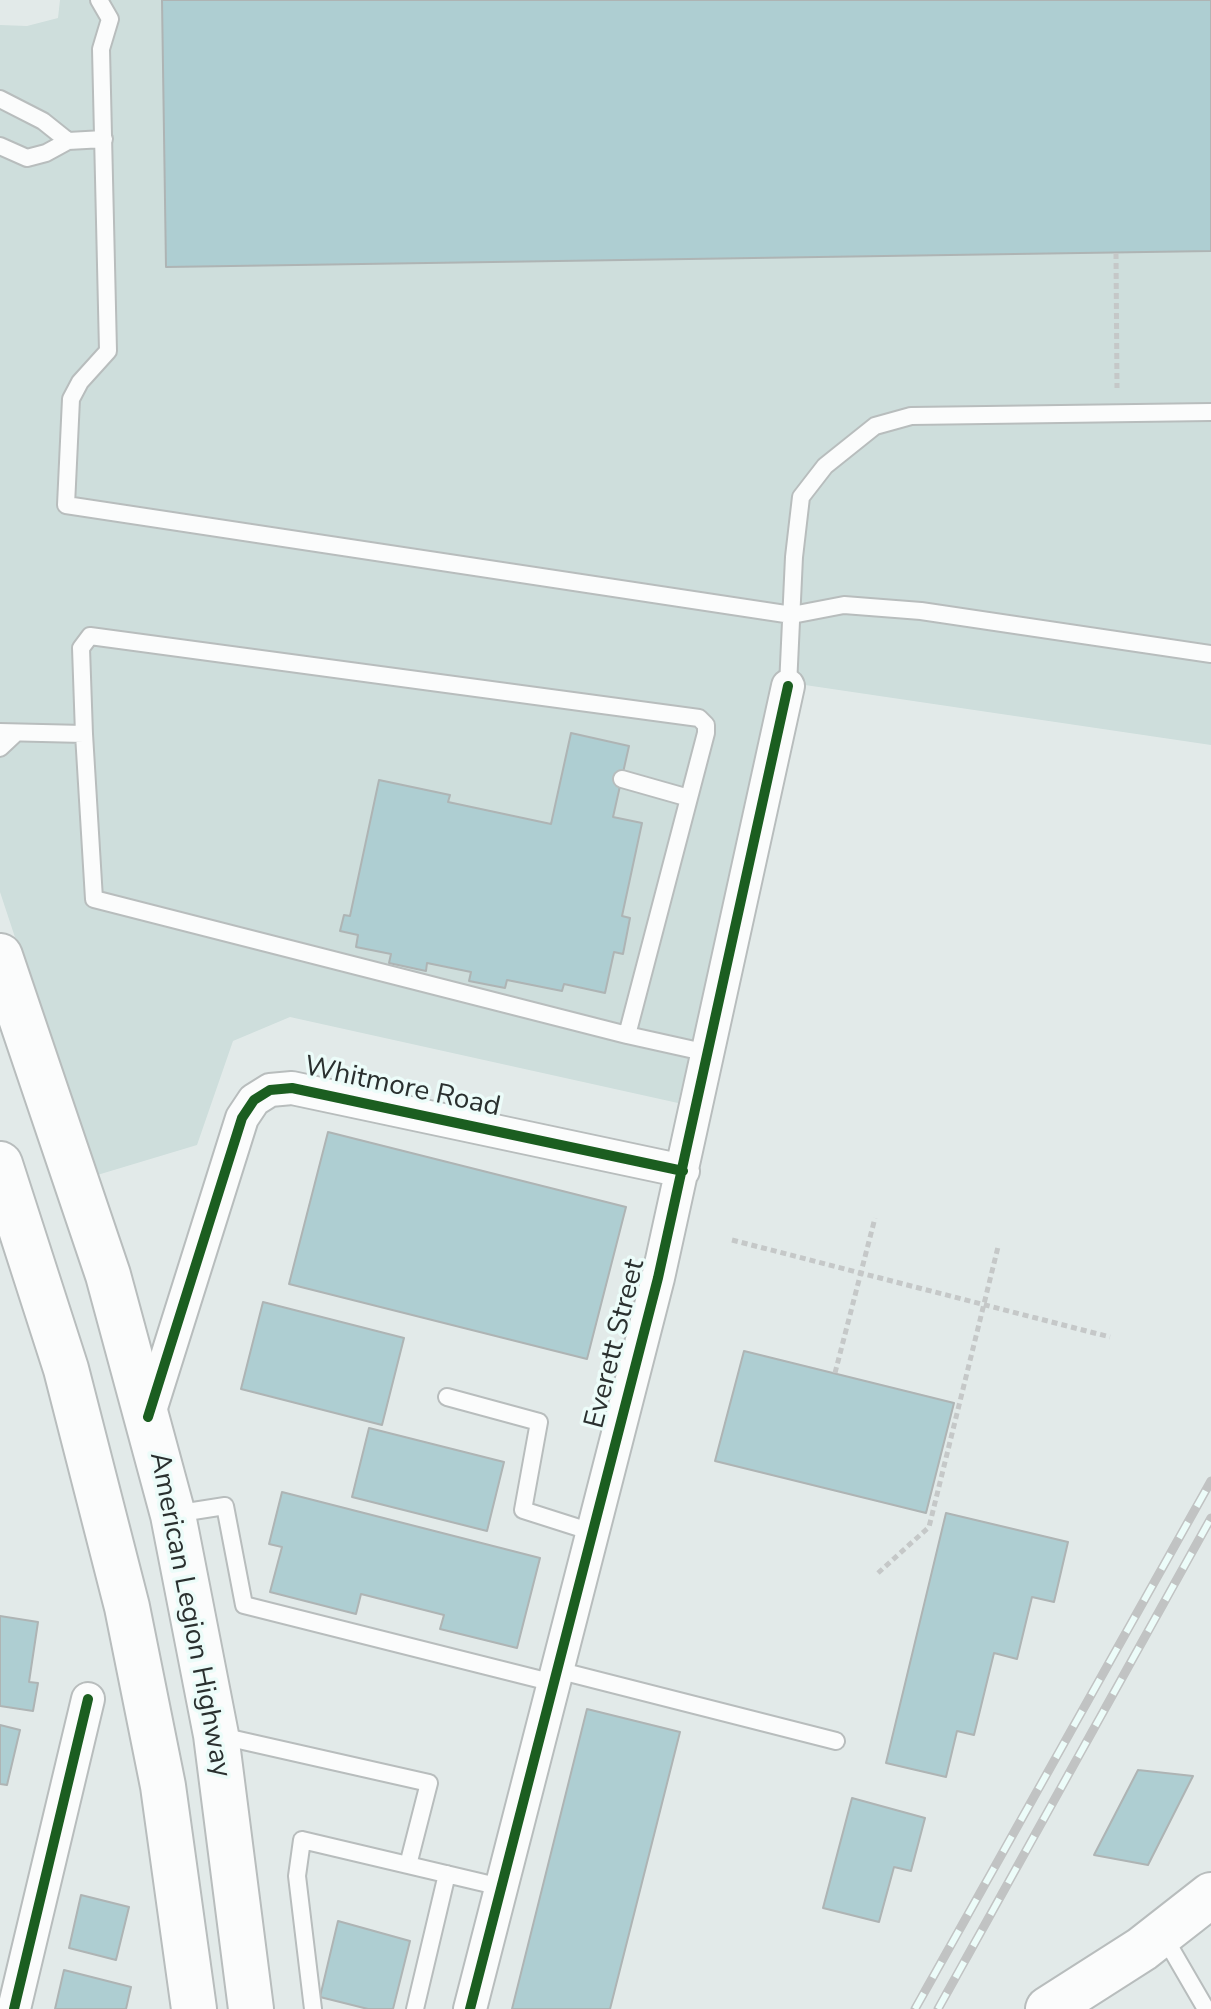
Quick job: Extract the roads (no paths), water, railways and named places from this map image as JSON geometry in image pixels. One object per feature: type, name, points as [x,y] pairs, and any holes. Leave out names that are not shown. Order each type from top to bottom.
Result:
[{"type":"highway","name":"American Legion Highway","points":[[0,956],[89,1216],[148,1417],[173,1515],[216,1735],[252,2006]]},
{"type":"highway","name":"American Legion Highway","points":[[0,1164],[66,1369],[114,1549],[152,1727],[190,1997]]},
{"type":"highway","points":[[1048,2009],[1162,1934],[1211,1895]]},
{"type":"street","name":"Everett Street","points":[[470,2009],[683,1171],[788,686]]},
{"type":"street","name":"Whitmore Road","points":[[148,1417],[242,1118],[254,1100],[270,1090],[292,1088],[683,1171]]},
{"type":"street","points":[[14,2009],[88,1699]]},
{"type":"lane","points":[[99,0],[110,19],[101,49],[108,351],[80,382],[71,399],[66,505],[792,615],[844,605],[921,611],[1211,654]]},
{"type":"lane","points":[[0,99],[43,121],[68,141]]},
{"type":"lane","points":[[0,146],[27,158],[46,153],[68,141],[104,139]]},
{"type":"lane","points":[[788,686],[801,497],[825,466],[875,426],[911,416],[1211,412]]},
{"type":"lane","points":[[627,1035],[706,725],[699,718],[90,636],[81,648],[94,899],[627,1035],[708,1053]]},
{"type":"lane","points":[[0,748],[7,733],[84,734]]},
{"type":"lane","points":[[622,779],[689,798]]},
{"type":"lane","points":[[447,1397],[539,1422],[523,1510],[592,1532]]},
{"type":"lane","points":[[173,1515],[225,1506],[244,1605],[836,1741]]},
{"type":"lane","points":[[216,1735],[429,1783],[408,1865]]},
{"type":"lane","points":[[313,2009],[297,1876],[302,1840],[501,1887]]},
{"type":"lane","points":[[415,2009],[447,1874]]},
{"type":"lane","points":[[1162,1934],[1206,2009]]},
{"type":"railway","points":[[915,2009],[1211,1481]]},
{"type":"railway","points":[[938,2009],[1211,1518]]}]
